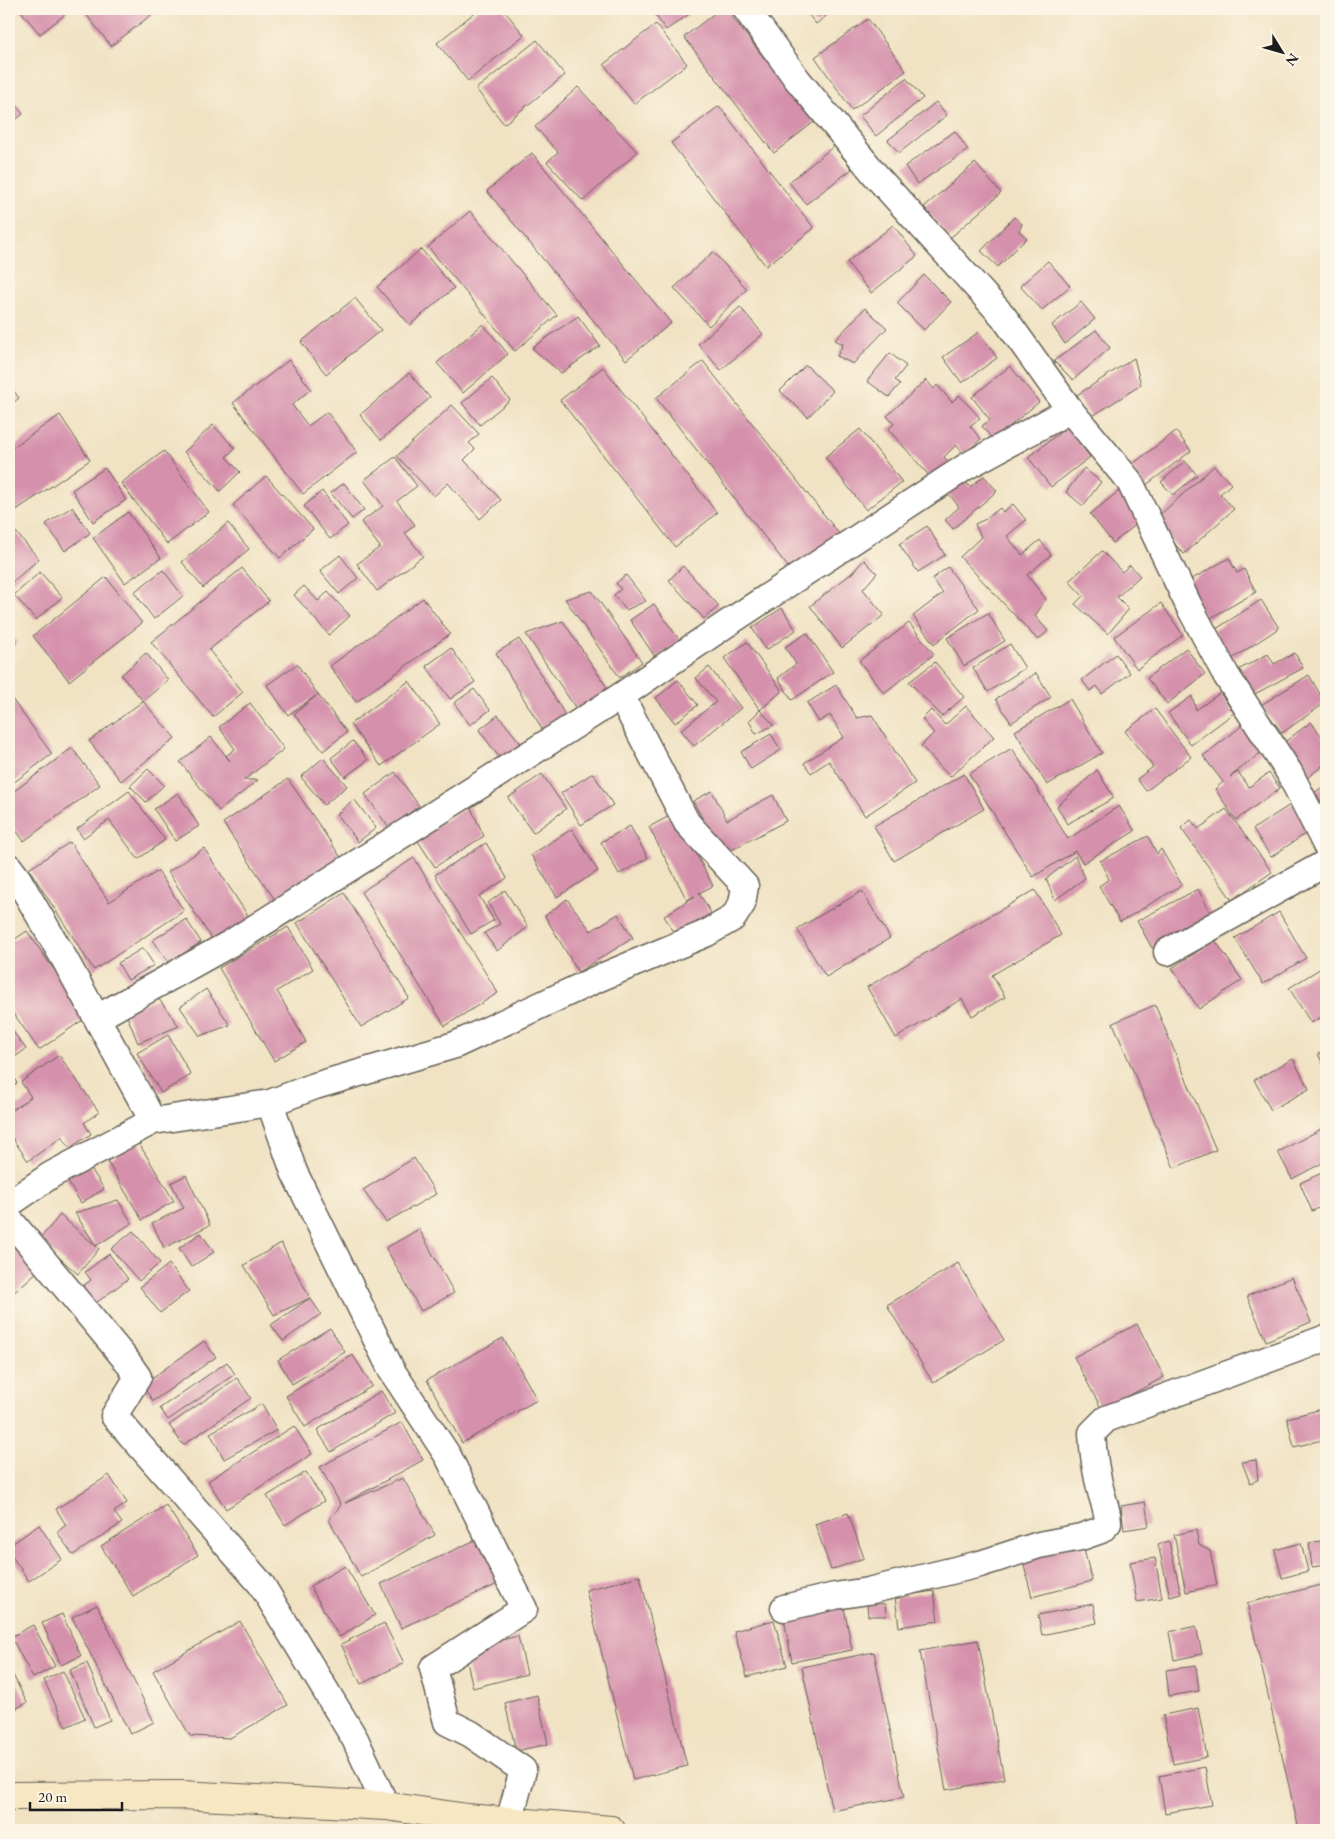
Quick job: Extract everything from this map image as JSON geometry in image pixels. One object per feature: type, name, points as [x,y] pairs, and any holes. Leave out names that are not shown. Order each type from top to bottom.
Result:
[{"type":"main road","points":[[9,1796],[182,1795],[386,1806],[467,1818],[611,1830]]},
{"type":"street","points":[[746,9],[797,79],[878,178],[1003,316],[1070,410],[1130,482],[1189,606],[1226,675],[1289,772],[1326,845]]},
{"type":"street","points":[[97,1018],[231,943],[621,696],[724,625],[967,466],[1070,410]]},
{"type":"street","points":[[9,1204],[51,1175],[154,1121],[270,1103],[315,1086],[455,1045],[597,979],[707,932],[733,918],[742,904],[744,886],[687,823],[621,696]]},
{"type":"street","points":[[1167,952],[1326,864]]},
{"type":"street","points":[[9,867],[18,879],[154,1121]]},
{"type":"street","points":[[270,1103],[294,1172],[392,1371],[448,1456],[524,1609],[433,1668],[447,1722],[471,1734],[523,1770],[509,1822]]},
{"type":"street","points":[[9,1219],[121,1353],[138,1377],[114,1416],[260,1584],[355,1739],[386,1806]]},
{"type":"street","points":[[784,1608],[980,1564],[1039,1545],[1081,1537],[1101,1530],[1108,1523],[1108,1513],[1093,1455],[1092,1433],[1106,1419],[1326,1338]]},
{"type":"building","points":[[19,9],[63,9],[67,13],[40,34]]},
{"type":"building","points":[[82,9],[159,9],[111,46]]},
{"type":"building","points":[[479,9],[503,9],[524,35],[468,81],[437,43]]},
{"type":"building","points":[[651,9],[697,9],[666,30]]},
{"type":"building","points":[[720,9],[726,9],[814,122],[774,153],[684,37]]},
{"type":"building","points":[[804,9],[835,9],[816,24]]},
{"type":"building","points":[[868,19],[906,71],[852,110],[815,57]]},
{"type":"building","points":[[656,24],[687,64],[634,104],[604,64]]},
{"type":"building","points":[[537,40],[565,75],[504,124],[476,89]]},
{"type":"building","points":[[906,78],[923,98],[876,136],[860,116]]},
{"type":"building","points":[[578,87],[637,152],[583,201],[547,162],[558,152],[535,127]]},
{"type":"building","points":[[9,95],[23,114],[9,125]]},
{"type":"building","points":[[936,102],[947,115],[899,153],[888,140]]},
{"type":"building","points":[[719,106],[814,228],[766,266],[671,143]]},
{"type":"building","points":[[955,131],[968,150],[917,184],[905,166]]},
{"type":"building","points":[[834,146],[852,169],[806,204],[789,182]]},
{"type":"building","points":[[532,153],[671,323],[626,360],[487,191]]},
{"type":"building","points":[[975,163],[1001,193],[950,238],[924,207]]},
{"type":"building","points":[[470,211],[557,315],[515,351],[428,247]]},
{"type":"building","points":[[1014,217],[1022,224],[1019,231],[1027,238],[998,267],[981,251]]},
{"type":"building","points":[[893,225],[917,256],[871,293],[847,262]]},
{"type":"building","points":[[421,249],[454,288],[410,325],[377,287]]},
{"type":"building","points":[[713,252],[747,289],[709,326],[674,288]]},
{"type":"building","points":[[1048,261],[1070,286],[1042,310],[1020,286]]},
{"type":"building","points":[[924,275],[951,302],[924,330],[897,303]]},
{"type":"building","points":[[355,298],[381,330],[326,374],[301,342]]},
{"type":"building","points":[[1081,302],[1095,319],[1065,344],[1052,325]]},
{"type":"building","points":[[740,307],[763,334],[721,370],[698,344]]},
{"type":"building","points":[[865,308],[887,328],[853,364],[837,356],[843,344],[835,340]]},
{"type":"building","points":[[578,316],[600,346],[561,373],[532,348]]},
{"type":"building","points":[[483,324],[508,354],[463,393],[437,363]]},
{"type":"building","points":[[1096,330],[1110,348],[1073,380],[1054,361]]},
{"type":"building","points":[[979,332],[997,358],[962,383],[943,357]]},
{"type":"building","points":[[890,353],[906,366],[895,380],[900,384],[889,397],[867,381]]},
{"type":"building","points":[[1134,358],[1141,385],[1091,417],[1077,395]]},
{"type":"building","points":[[289,360],[311,389],[292,405],[308,426],[327,412],[357,452],[303,494],[233,403]]},
{"type":"building","points":[[703,361],[840,535],[792,572],[656,398]]},
{"type":"building","points":[[806,365],[833,391],[808,417],[780,391]]},
{"type":"building","points":[[1010,366],[1039,402],[993,440],[982,426],[990,420],[972,397]]},
{"type":"building","points":[[603,367],[717,513],[675,547],[560,400]]},
{"type":"building","points":[[409,373],[430,398],[381,440],[360,415]]},
{"type":"building","points":[[492,378],[510,400],[480,425],[462,403]]},
{"type":"building","points":[[926,380],[934,389],[937,385],[952,402],[959,395],[980,418],[970,426],[981,439],[964,454],[956,445],[944,457],[951,465],[933,480],[888,429],[894,424],[887,416]]},
{"type":"building","points":[[9,385],[19,398],[9,406]]},
{"type":"building","points":[[452,405],[479,434],[469,443],[475,449],[464,460],[501,500],[480,519],[448,483],[434,496],[397,456]]},
{"type":"building","points":[[60,415],[90,460],[9,515],[9,450]]},
{"type":"building","points":[[213,425],[235,448],[226,457],[240,472],[220,491],[184,452]]},
{"type":"building","points":[[1067,427],[1090,457],[1051,487],[1028,457]]},
{"type":"building","points":[[860,429],[902,482],[866,510],[825,457]]},
{"type":"building","points":[[1176,431],[1191,451],[1145,486],[1130,466]]},
{"type":"building","points":[[164,451],[209,512],[167,544],[121,483]]},
{"type":"building","points":[[395,457],[417,486],[397,501],[415,525],[405,533],[423,556],[377,591],[357,564],[380,547],[361,522],[383,506],[364,480]]},
{"type":"building","points":[[1185,461],[1197,475],[1173,495],[1161,482]]},
{"type":"building","points":[[1214,466],[1231,484],[1220,494],[1234,509],[1184,554],[1153,521]]},
{"type":"building","points":[[105,468],[126,500],[93,522],[72,490]]},
{"type":"building","points":[[1084,468],[1101,482],[1083,506],[1066,492]]},
{"type":"building","points":[[266,476],[313,529],[280,558],[233,505]]},
{"type":"building","points":[[984,476],[997,491],[953,529],[945,520],[959,507],[946,490],[962,477],[970,487]]},
{"type":"building","points":[[344,483],[364,510],[352,519],[331,493]]},
{"type":"building","points":[[322,491],[348,525],[330,539],[304,506]]},
{"type":"building","points":[[1119,491],[1142,520],[1113,543],[1090,514]]},
{"type":"building","points":[[1013,504],[1026,520],[1007,536],[1022,555],[1040,540],[1051,555],[1027,575],[1046,599],[1035,616],[1048,631],[1038,640],[960,557],[981,537],[975,524],[986,519],[1000,508],[1003,512]]},
{"type":"building","points":[[72,507],[90,533],[65,551],[46,524]]},
{"type":"building","points":[[128,512],[161,558],[125,583],[93,538]]},
{"type":"building","points":[[228,523],[249,549],[203,588],[182,562]]},
{"type":"building","points":[[927,526],[945,555],[918,572],[899,544]]},
{"type":"building","points":[[14,530],[39,559],[9,585],[9,535]]},
{"type":"building","points":[[1102,551],[1122,572],[1130,565],[1140,576],[1117,597],[1129,609],[1108,634],[1075,604],[1083,596],[1069,581]]},
{"type":"building","points":[[340,555],[358,578],[339,594],[320,571]]},
{"type":"building","points":[[1229,558],[1237,573],[1244,569],[1256,592],[1207,620],[1185,583]]},
{"type":"building","points":[[864,560],[877,573],[863,589],[884,615],[842,648],[810,606],[852,573]]},
{"type":"building","points":[[683,566],[719,606],[704,619],[669,580]]},
{"type":"building","points":[[948,567],[979,609],[934,644],[913,616],[943,593],[932,579]]},
{"type":"building","points":[[242,568],[269,601],[209,650],[243,692],[213,717],[151,642]]},
{"type":"building","points":[[163,570],[183,596],[154,619],[134,592]]},
{"type":"building","points":[[40,572],[62,597],[36,620],[14,595]]},
{"type":"building","points":[[626,575],[646,601],[626,610],[614,595],[621,589],[616,583]]},
{"type":"building","points":[[106,577],[142,623],[69,681],[33,636]]},
{"type":"building","points":[[304,586],[318,601],[328,592],[350,616],[329,635],[294,595]]},
{"type":"building","points":[[592,591],[642,662],[620,678],[565,599]]},
{"type":"building","points":[[423,598],[450,634],[356,702],[330,666]]},
{"type":"building","points":[[1261,600],[1279,628],[1232,659],[1213,631]]},
{"type":"building","points":[[1161,603],[1183,635],[1137,669],[1114,637]]},
{"type":"building","points":[[654,604],[680,641],[656,658],[630,620]]},
{"type":"building","points":[[782,608],[796,630],[766,650],[752,628]]},
{"type":"building","points":[[988,613],[1005,641],[964,666],[947,638]]},
{"type":"building","points":[[563,621],[612,695],[581,716],[526,634]]},
{"type":"building","points":[[909,623],[934,654],[884,693],[859,661]]},
{"type":"building","points":[[807,633],[833,672],[792,700],[778,678],[796,664],[785,647]]},
{"type":"building","points":[[9,634],[17,642],[9,651]]},
{"type":"building","points":[[519,639],[567,718],[544,732],[496,653]]},
{"type":"building","points":[[747,642],[782,691],[760,710],[724,658]]},
{"type":"building","points":[[1010,644],[1025,668],[988,692],[973,668]]},
{"type":"building","points":[[451,648],[475,682],[450,699],[426,666]]},
{"type":"building","points":[[1186,648],[1205,674],[1167,704],[1147,678]]},
{"type":"building","points":[[146,653],[168,680],[143,701],[121,675]]},
{"type":"building","points":[[1295,653],[1303,668],[1253,695],[1240,669],[1268,654],[1274,664]]},
{"type":"building","points":[[1116,654],[1130,673],[1102,694],[1097,686],[1090,691],[1082,680]]},
{"type":"building","points":[[935,662],[964,697],[942,716],[909,682]]},
{"type":"building","points":[[297,664],[347,732],[323,751],[294,714],[316,696],[288,715],[267,685]]},
{"type":"building","points":[[709,667],[741,708],[694,746],[681,730],[716,702],[696,678]]},
{"type":"building","points":[[1036,673],[1051,697],[1011,723],[996,699]]},
{"type":"building","points":[[1309,675],[1325,703],[1282,733],[1261,705]]},
{"type":"building","points":[[678,680],[698,705],[675,723],[656,698]]},
{"type":"building","points":[[409,681],[440,724],[381,766],[350,724]]},
{"type":"building","points":[[836,685],[857,718],[872,715],[915,783],[865,816],[829,761],[811,773],[804,763],[844,737],[830,715],[819,722],[807,703]]},
{"type":"building","points":[[474,689],[490,710],[470,725],[454,703]]},
{"type":"building","points":[[1220,693],[1234,713],[1191,745],[1168,713],[1192,696],[1196,710]]},
{"type":"building","points":[[9,695],[52,754],[9,786]]},
{"type":"building","points":[[1070,699],[1102,753],[1047,785],[1015,731]]},
{"type":"building","points":[[143,701],[175,738],[121,781],[89,741]]},
{"type":"building","points":[[250,703],[284,749],[244,780],[258,780],[219,811],[180,762],[211,737],[226,756],[235,749],[219,727]]},
{"type":"building","points":[[966,706],[994,737],[950,777],[921,746],[934,733],[922,719],[931,710],[945,725]]},
{"type":"building","points":[[1155,709],[1191,757],[1146,791],[1137,779],[1153,767],[1125,731]]},
{"type":"building","points":[[760,710],[774,725],[756,734],[749,721]]},
{"type":"building","points":[[498,715],[522,745],[502,761],[479,730]]},
{"type":"building","points":[[1311,722],[1326,742],[1326,763],[1307,778],[1282,744]]},
{"type":"building","points":[[1243,725],[1263,751],[1230,777],[1238,772],[1249,787],[1269,773],[1280,788],[1236,820],[1215,789],[1223,782],[1203,756]]},
{"type":"building","points":[[771,734],[781,750],[751,769],[741,752]]},
{"type":"building","points":[[353,741],[368,760],[345,777],[331,758]]},
{"type":"building","points":[[72,748],[100,785],[24,841],[9,821],[9,795]]},
{"type":"building","points":[[1012,748],[1068,839],[1119,806],[1135,831],[1083,863],[1075,851],[1033,877],[969,774]]},
{"type":"building","points":[[323,758],[347,786],[324,805],[301,777]]},
{"type":"building","points":[[148,769],[164,785],[146,802],[130,786]]},
{"type":"building","points":[[1097,770],[1114,798],[1067,824],[1057,806]]},
{"type":"building","points":[[395,772],[419,806],[389,828],[365,794]]},
{"type":"building","points":[[593,773],[613,805],[581,825],[561,793]]},
{"type":"building","points":[[542,774],[566,809],[533,833],[508,798]]},
{"type":"building","points":[[964,774],[984,809],[894,861],[874,826]]},
{"type":"building","points":[[288,779],[342,859],[277,903],[223,823]]},
{"type":"building","points":[[1326,785],[1326,809],[1315,792]]},
{"type":"building","points":[[129,791],[165,840],[138,859],[109,820],[83,838],[77,829]]},
{"type":"building","points":[[712,791],[727,820],[773,795],[786,821],[722,855],[693,801]]},
{"type":"building","points":[[178,793],[199,826],[175,841],[154,809]]},
{"type":"building","points":[[354,799],[376,828],[358,842],[337,814]]},
{"type":"building","points":[[1293,803],[1311,830],[1271,857],[1253,829]]},
{"type":"building","points":[[470,806],[484,836],[435,867],[416,838]]},
{"type":"building","points":[[1226,809],[1272,872],[1232,900],[1181,828],[1191,820],[1198,829]]},
{"type":"building","points":[[675,813],[713,886],[699,893],[711,913],[676,935],[664,916],[695,896],[687,900],[649,827]]},
{"type":"building","points":[[630,826],[648,858],[619,874],[601,842]]},
{"type":"building","points":[[572,829],[598,871],[557,897],[531,855]]},
{"type":"building","points":[[1148,836],[1157,854],[1161,849],[1182,885],[1120,922],[1099,886],[1109,879],[1100,861]]},
{"type":"building","points":[[70,842],[109,902],[158,871],[184,911],[94,970],[29,869]]},
{"type":"building","points":[[486,843],[507,878],[479,896],[494,920],[471,934],[435,875]]},
{"type":"building","points":[[204,848],[250,919],[214,942],[168,872]]},
{"type":"building","points":[[1075,856],[1085,878],[1055,900],[1046,879]]},
{"type":"building","points":[[414,858],[498,993],[445,1026],[361,892]]},
{"type":"building","points":[[1198,889],[1212,916],[1152,948],[1137,921]]},
{"type":"building","points":[[505,890],[528,927],[497,951],[484,933],[500,924],[488,903]]},
{"type":"building","points":[[1035,890],[1061,935],[992,975],[1005,997],[972,1016],[962,999],[896,1038],[867,987]]},
{"type":"building","points":[[862,891],[890,938],[826,977],[797,929]]},
{"type":"building","points":[[344,893],[409,998],[361,1027],[297,923]]},
{"type":"building","points":[[567,899],[591,931],[618,914],[633,938],[578,972],[545,916]]},
{"type":"building","points":[[1279,912],[1306,958],[1263,984],[1235,938]]},
{"type":"building","points":[[186,919],[201,942],[169,963],[153,940]]},
{"type":"building","points":[[288,927],[313,969],[277,991],[306,1042],[274,1061],[219,968]]},
{"type":"building","points":[[27,931],[87,1017],[39,1050],[9,1007],[9,943]]},
{"type":"building","points":[[1215,940],[1242,980],[1199,1009],[1172,968]]},
{"type":"building","points":[[143,948],[154,965],[128,980],[118,963]]},
{"type":"building","points":[[1326,965],[1326,1014],[1311,1023],[1289,988]]},
{"type":"building","points":[[206,989],[230,1025],[200,1036],[180,1007]]},
{"type":"building","points":[[158,998],[179,1026],[138,1043],[125,1011]]},
{"type":"building","points":[[1155,1005],[1216,1150],[1174,1168],[1113,1023]]},
{"type":"building","points":[[9,1026],[26,1049],[9,1061]]},
{"type":"building","points":[[168,1035],[191,1075],[161,1093],[137,1053]]},
{"type":"building","points":[[1326,1050],[1326,1070],[1318,1054]]},
{"type":"building","points":[[59,1055],[99,1112],[84,1123],[91,1134],[70,1148],[62,1137],[28,1161],[9,1133],[9,1112],[31,1097],[21,1082]]},
{"type":"building","points":[[1293,1059],[1309,1089],[1271,1110],[1254,1080]]},
{"type":"building","points":[[9,1071],[17,1083],[9,1089]]},
{"type":"building","points":[[1325,1127],[1326,1161],[1292,1179],[1278,1152]]},
{"type":"building","points":[[138,1142],[174,1201],[142,1220],[107,1161]]},
{"type":"building","points":[[414,1158],[436,1194],[386,1222],[363,1190]]},
{"type":"building","points":[[86,1161],[104,1189],[81,1203],[64,1176]]},
{"type":"building","points":[[1326,1171],[1326,1205],[1312,1211],[1300,1183]]},
{"type":"building","points":[[186,1175],[210,1225],[164,1248],[152,1223],[184,1208],[171,1183]]},
{"type":"building","points":[[118,1200],[132,1223],[96,1246],[75,1213]]},
{"type":"building","points":[[60,1215],[99,1249],[78,1274],[39,1240]]},
{"type":"building","points":[[419,1229],[454,1293],[421,1311],[386,1248]]},
{"type":"building","points":[[133,1231],[160,1263],[139,1281],[111,1249]]},
{"type":"building","points":[[201,1233],[214,1252],[191,1267],[179,1248]]},
{"type":"building","points":[[14,1239],[40,1269],[10,1296],[9,1243]]},
{"type":"building","points":[[281,1243],[310,1298],[274,1315],[244,1265]]},
{"type":"building","points":[[109,1254],[128,1279],[92,1306],[79,1289],[91,1280],[85,1272]]},
{"type":"building","points":[[958,1263],[1004,1340],[933,1383],[887,1305]]},
{"type":"building","points":[[169,1264],[189,1291],[160,1313],[140,1287]]},
{"type":"building","points":[[1292,1277],[1311,1322],[1266,1341],[1247,1296]]},
{"type":"building","points":[[310,1298],[321,1314],[283,1341],[271,1325]]},
{"type":"building","points":[[1137,1324],[1164,1377],[1102,1410],[1074,1357]]},
{"type":"building","points":[[330,1328],[345,1352],[292,1384],[278,1360]]},
{"type":"building","points":[[503,1338],[537,1400],[462,1443],[427,1380]]},
{"type":"building","points":[[204,1341],[216,1357],[153,1401],[142,1385]]},
{"type":"building","points":[[353,1355],[372,1386],[305,1427],[286,1396]]},
{"type":"building","points":[[227,1362],[235,1374],[168,1420],[160,1408]]},
{"type":"building","points":[[237,1378],[251,1398],[183,1445],[169,1425]]},
{"type":"building","points":[[381,1391],[395,1413],[331,1452],[317,1430]]},
{"type":"building","points":[[262,1404],[277,1430],[224,1459],[210,1433]]},
{"type":"building","points":[[1326,1408],[1326,1439],[1294,1447],[1287,1418]]},
{"type":"building","points":[[402,1422],[423,1460],[345,1503],[403,1478],[435,1535],[361,1577],[329,1520],[341,1505],[320,1467]]},
{"type":"building","points":[[294,1426],[312,1454],[226,1509],[208,1481]]},
{"type":"building","points":[[1256,1460],[1258,1480],[1250,1483],[1242,1462]]},
{"type":"building","points":[[306,1472],[324,1501],[285,1525],[267,1496]]},
{"type":"building","points":[[109,1475],[127,1503],[114,1512],[122,1523],[73,1555],[57,1532],[66,1525],[56,1509]]},
{"type":"building","points":[[1145,1502],[1149,1526],[1124,1530],[1121,1506]]},
{"type":"building","points":[[166,1505],[198,1555],[133,1596],[101,1546]]},
{"type":"building","points":[[848,1513],[864,1558],[831,1570],[815,1524]]},
{"type":"building","points":[[39,1525],[62,1559],[29,1581],[9,1552],[9,1546]]},
{"type":"building","points":[[1196,1530],[1199,1545],[1210,1551],[1217,1585],[1186,1592],[1174,1535]]},
{"type":"building","points":[[482,1537],[502,1582],[401,1628],[381,1584]]},
{"type":"building","points":[[1326,1540],[1326,1565],[1312,1567],[1309,1543]]},
{"type":"building","points":[[1169,1541],[1181,1594],[1170,1597],[1158,1544]]},
{"type":"building","points":[[1082,1542],[1092,1581],[1032,1597],[1022,1558]]},
{"type":"building","points":[[1301,1543],[1308,1571],[1282,1578],[1275,1550]]},
{"type":"building","points":[[1155,1558],[1162,1598],[1137,1602],[1130,1562]]},
{"type":"building","points":[[345,1566],[375,1615],[339,1637],[310,1586]]},
{"type":"building","points":[[640,1576],[687,1766],[633,1780],[586,1590]]},
{"type":"building","points":[[1326,1584],[1326,1830],[1299,1830],[1247,1603]]},
{"type":"building","points":[[934,1591],[938,1621],[899,1627],[895,1597]]},
{"type":"building","points":[[867,1604],[885,1604],[886,1616],[868,1616]]},
{"type":"building","points":[[1093,1604],[1097,1623],[1042,1635],[1038,1615]]},
{"type":"building","points":[[97,1605],[154,1722],[130,1734],[72,1617]]},
{"type":"building","points":[[844,1607],[852,1650],[792,1662],[784,1619]]},
{"type":"building","points":[[62,1614],[81,1656],[61,1665],[42,1623]]},
{"type":"building","points":[[774,1620],[787,1666],[747,1677],[734,1631]]},
{"type":"building","points":[[240,1621],[288,1705],[230,1738],[190,1736],[153,1671]]},
{"type":"building","points":[[384,1623],[404,1663],[361,1684],[341,1644]]},
{"type":"building","points":[[33,1625],[55,1666],[33,1678],[11,1637]]},
{"type":"building","points":[[1196,1626],[1202,1654],[1174,1660],[1169,1632]]},
{"type":"building","points":[[518,1636],[527,1674],[473,1688],[464,1649]]},
{"type":"building","points":[[978,1640],[1004,1779],[946,1790],[920,1651]]},
{"type":"building","points":[[874,1652],[904,1797],[832,1811],[802,1667]]},
{"type":"building","points":[[87,1663],[110,1720],[94,1727],[70,1670]]},
{"type":"building","points":[[1196,1666],[1199,1691],[1169,1696],[1166,1670]]},
{"type":"building","points":[[9,1667],[27,1703],[9,1712]]},
{"type":"building","points":[[63,1671],[85,1718],[66,1727],[44,1680]]},
{"type":"building","points":[[537,1695],[548,1744],[516,1751],[505,1703]]},
{"type":"building","points":[[1198,1708],[1207,1757],[1173,1764],[1163,1715]]},
{"type":"building","points":[[1205,1767],[1212,1805],[1165,1813],[1159,1776]]}]
